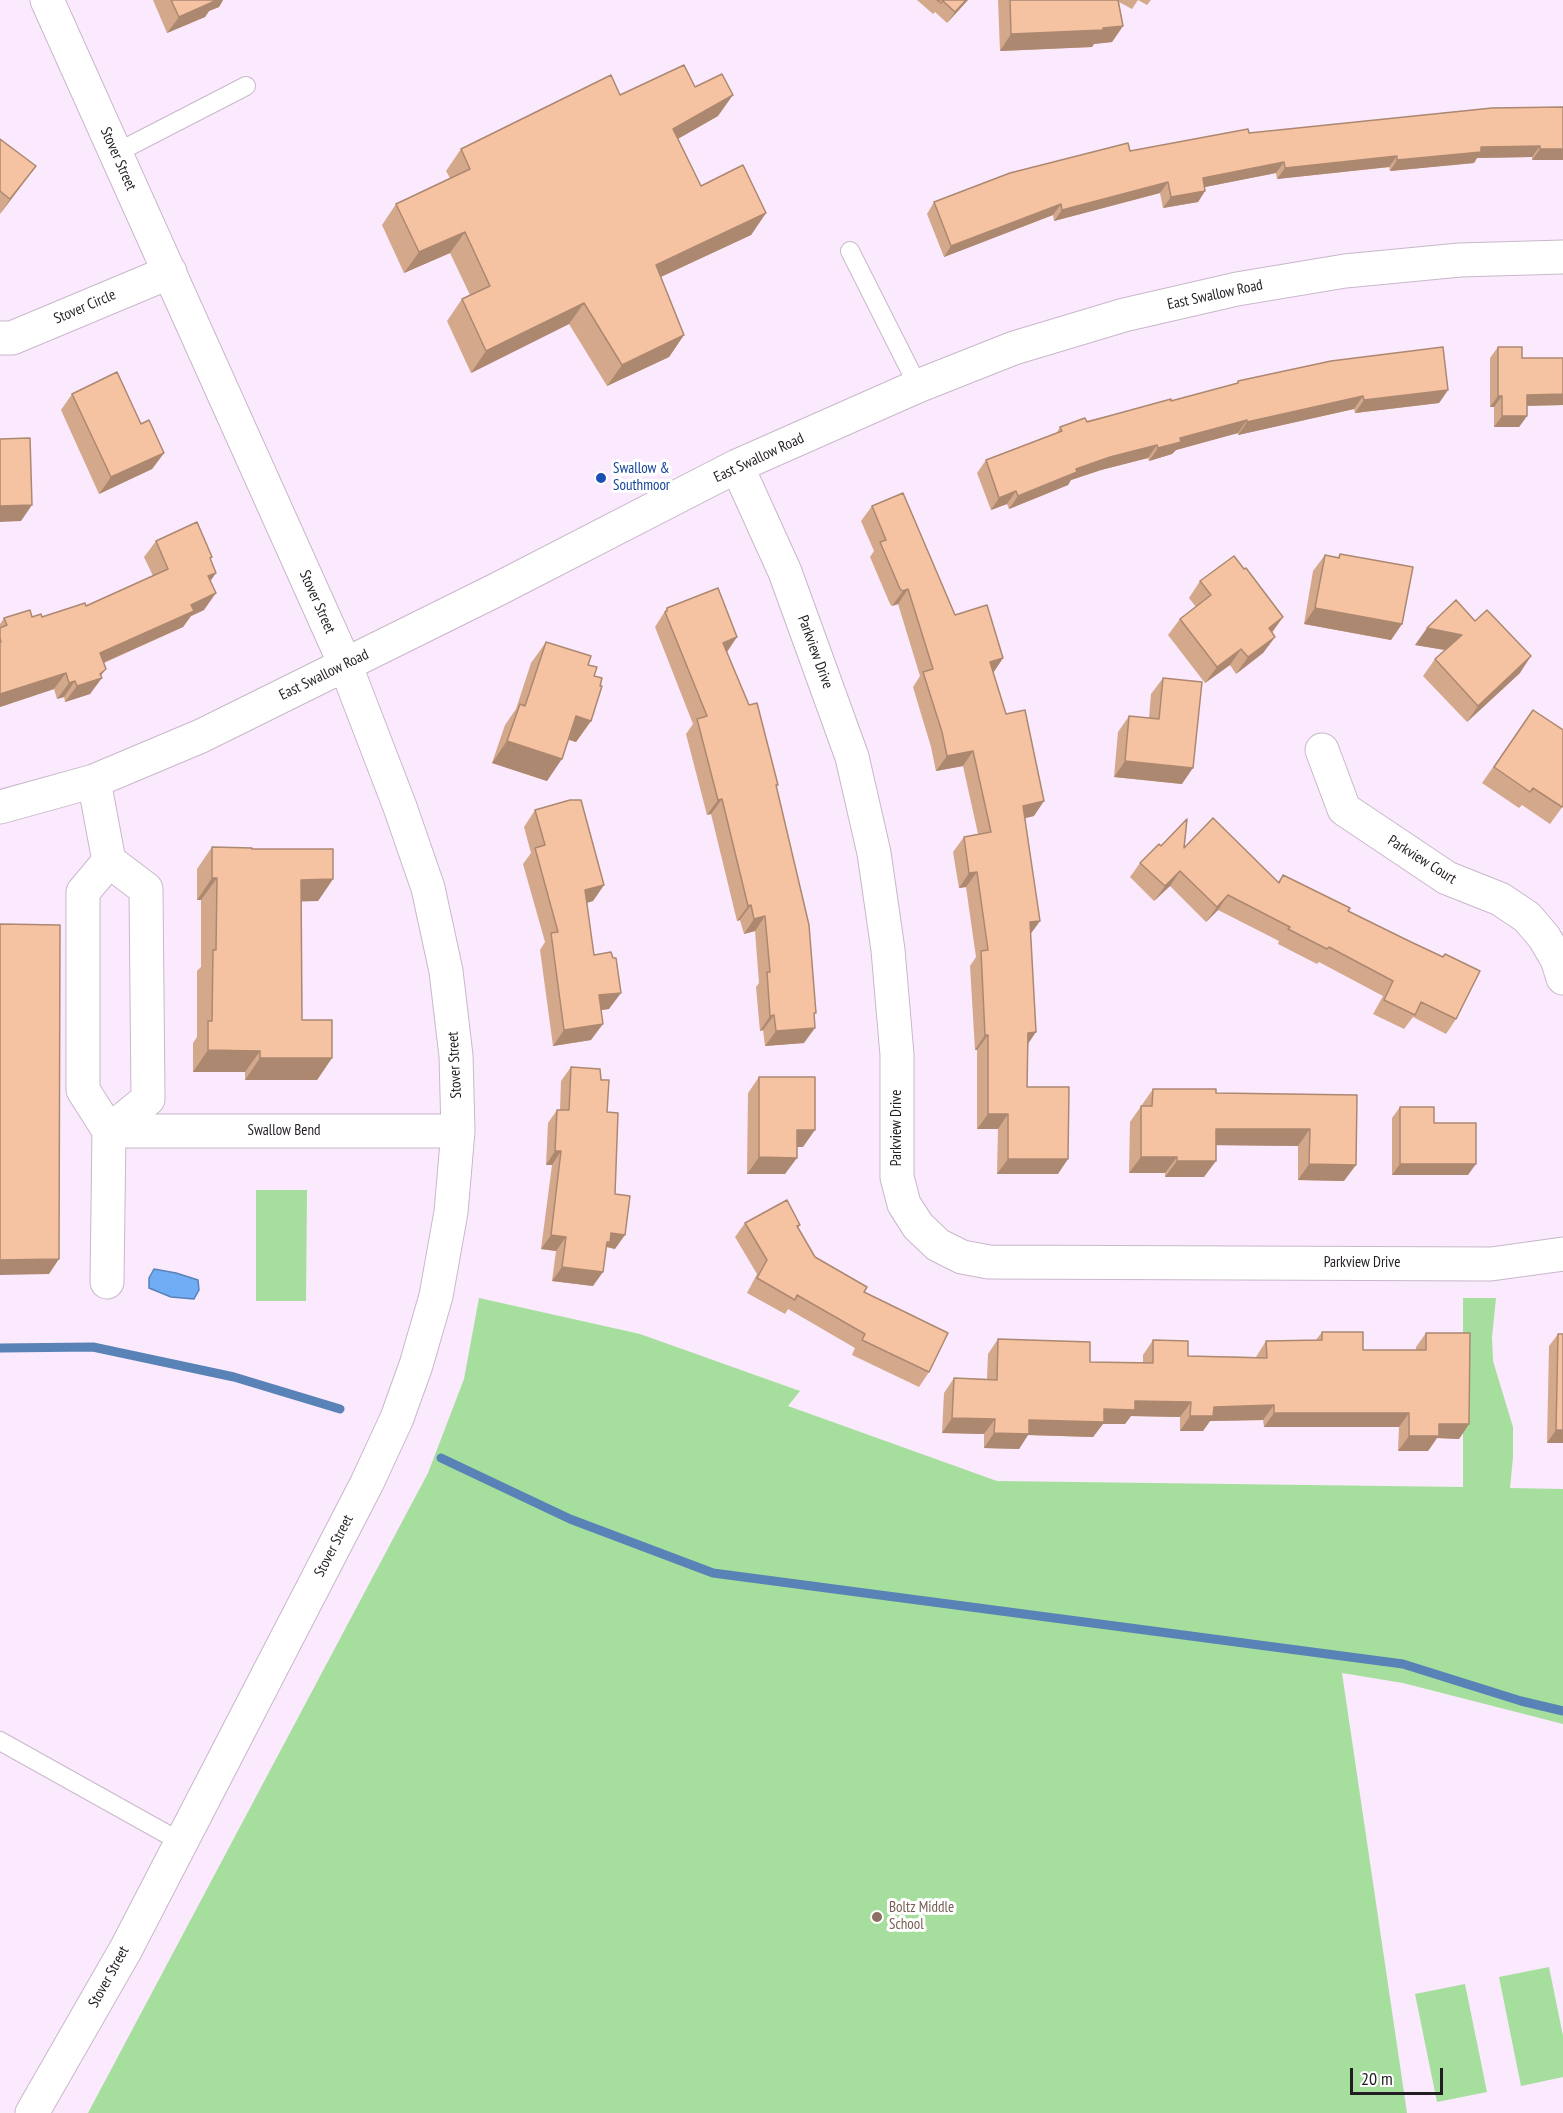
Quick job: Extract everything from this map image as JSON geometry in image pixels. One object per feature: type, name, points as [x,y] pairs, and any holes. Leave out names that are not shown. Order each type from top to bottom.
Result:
[{"type":"street","name":"Stover Street","points":[[32,2113],[126,1949],[367,1483],[397,1418],[416,1365],[436,1296],[451,1212],[458,1131],[456,1056],[446,971],[428,888],[400,807],[345,664],[47,0]]},
{"type":"street","name":"East Swallow Road","points":[[0,807],[94,781],[201,736],[498,589],[737,466],[918,386],[1036,341],[1124,315],[1237,289],[1346,271],[1460,260],[1563,257]]},
{"type":"street","name":"Stover Circle","points":[[0,338],[12,338],[170,272]]},
{"type":"street","name":"Parkview Drive","points":[[737,466],[785,572],[852,757],[874,853],[888,950],[897,1055],[897,1177],[904,1204],[918,1226],[938,1245],[962,1257],[988,1262],[1491,1264],[1563,1254]]},
{"type":"street","name":"Parkview Court","points":[[1322,750],[1344,809],[1447,878],[1500,898],[1527,917],[1544,937],[1557,959],[1563,978]]},
{"type":"street","points":[[94,781],[109,861],[146,889],[148,1099],[109,1131]]},
{"type":"street","points":[[107,1282],[109,1131],[83,1090],[83,892],[109,861]]},
{"type":"street","name":"Swallow Bend","points":[[109,1131],[458,1131]]},
{"type":"lane","points":[[116,153],[246,86]]},
{"type":"lane","points":[[850,251],[918,386]]},
{"type":"lane","points":[[0,1741],[181,1842]]},
{"type":"green space","points":[[256,1190],[307,1190],[306,1301],[256,1301]]},
{"type":"green space","name":"Boltz Middle School","points":[[479,1298],[640,1334],[800,1391],[788,1406],[997,1481],[1463,1487],[1463,1298],[1496,1298],[1492,1337],[1493,1361],[1513,1427],[1510,1488],[1563,1489],[1563,1724],[1403,1683],[1342,1673],[1407,2113],[88,2113],[428,1473],[464,1379]]},
{"type":"green space","points":[[1549,1967],[1563,2036],[1563,2077],[1521,2086],[1499,1977]]},
{"type":"green space","points":[[1465,1984],[1487,2092],[1437,2102],[1415,1994]]},
{"type":"water","points":[[154,1269],[198,1280],[199,1290],[194,1299],[171,1297],[149,1288],[149,1278]]},
{"type":"building","points":[[171,0],[217,0],[179,17]]},
{"type":"building","points":[[937,0],[966,0],[955,12],[943,1],[941,3]]},
{"type":"building","points":[[1010,0],[1118,0],[1123,26],[1103,28],[1103,30],[1011,34]]},
{"type":"building","points":[[684,65],[695,87],[722,74],[733,95],[673,129],[701,186],[743,165],[766,213],[656,265],[684,335],[622,365],[584,303],[486,351],[462,299],[490,286],[465,232],[419,252],[396,204],[470,169],[461,149],[611,75],[620,95]]},
{"type":"building","points":[[1563,107],[1563,149],[1540,149],[1540,146],[1481,147],[1481,152],[1397,160],[1397,156],[1285,168],[1284,162],[1203,178],[1205,191],[1171,197],[1168,182],[1062,210],[1061,204],[951,246],[934,202],[1010,173],[1128,143],[1130,151],[1248,129],[1249,133],[1492,108]]},
{"type":"building","points":[[0,139],[36,166],[10,199],[0,191]]},
{"type":"building","points":[[1443,347],[1448,390],[1364,400],[1363,396],[1247,422],[1247,420],[1180,438],[1181,442],[1158,448],[1157,445],[1110,457],[1076,469],[1077,472],[1018,496],[1016,491],[999,498],[986,460],[1062,431],[1060,427],[1085,418],[1087,422],[1238,383],[1238,381],[1331,361]]},
{"type":"building","points":[[1498,347],[1522,347],[1522,358],[1563,358],[1563,394],[1527,395],[1527,416],[1502,416],[1502,396],[1498,396]]},
{"type":"building","points":[[117,372],[141,424],[149,420],[164,453],[111,477],[72,394]]},
{"type":"building","points":[[30,438],[32,505],[0,506],[0,439]]},
{"type":"building","points":[[903,493],[955,615],[987,605],[1003,658],[990,662],[1006,714],[1025,710],[1044,801],[1023,806],[1040,921],[1030,922],[1036,1032],[1028,1033],[1027,1087],[1069,1087],[1068,1159],[1008,1159],[1008,1114],[988,1114],[988,1035],[985,1035],[981,951],[988,950],[977,872],[969,873],[964,837],[991,832],[973,751],[947,756],[923,672],[933,669],[908,589],[903,591],[900,589],[880,542],[886,540],[872,506]]},
{"type":"building","points":[[197,522],[212,557],[210,558],[216,573],[208,576],[216,593],[191,605],[194,611],[100,653],[106,669],[100,674],[102,678],[77,686],[75,681],[69,683],[66,673],[0,694],[0,628],[7,625],[4,618],[30,610],[32,617],[41,614],[42,617],[85,603],[86,606],[168,569],[156,541]]},
{"type":"building","points":[[1340,554],[1413,567],[1402,624],[1315,608],[1325,555],[1339,558]]},
{"type":"building","points":[[1234,556],[1244,569],[1246,568],[1283,617],[1269,628],[1275,637],[1248,657],[1241,649],[1217,667],[1180,619],[1211,595],[1200,581]]},
{"type":"building","points":[[718,588],[737,637],[723,643],[749,705],[757,703],[809,925],[816,1013],[814,1013],[815,1028],[776,1031],[774,1015],[770,1016],[767,972],[770,972],[765,916],[754,919],[751,905],[748,906],[722,799],[718,800],[697,719],[707,716],[665,612],[667,608]]},
{"type":"building","points":[[1456,600],[1475,621],[1487,610],[1531,656],[1478,706],[1435,659],[1462,635],[1427,628]]},
{"type":"building","points":[[546,642],[591,656],[588,665],[597,667],[594,676],[602,678],[600,686],[602,686],[591,721],[576,716],[562,759],[507,741],[520,704],[525,706]]},
{"type":"building","points":[[1163,678],[1202,682],[1193,768],[1125,761],[1129,716],[1159,719]]},
{"type":"building","points":[[1533,710],[1563,730],[1562,807],[1533,788],[1530,792],[1494,767]]},
{"type":"building","points":[[570,800],[581,800],[604,885],[585,890],[594,955],[611,952],[613,958],[616,958],[621,993],[599,995],[603,1024],[564,1030],[551,933],[558,932],[535,848],[545,845],[535,810]]},
{"type":"building","points":[[1213,818],[1279,883],[1283,875],[1350,908],[1348,911],[1411,942],[1443,957],[1445,954],[1480,971],[1456,1019],[1421,1002],[1415,1015],[1384,1000],[1393,981],[1329,947],[1327,949],[1288,929],[1290,927],[1228,895],[1217,907],[1180,871],[1165,886],[1140,863],[1159,844],[1161,846],[1187,819],[1184,848]]},
{"type":"building","points":[[212,847],[333,849],[333,879],[301,880],[302,1020],[332,1020],[332,1058],[260,1058],[260,1051],[208,1050],[208,1021],[212,1021],[213,950],[216,950],[217,878],[212,878]]},
{"type":"building","points":[[0,924],[60,925],[59,1259],[0,1260]]},
{"type":"building","points":[[571,1067],[600,1069],[601,1080],[609,1080],[607,1112],[618,1113],[615,1194],[630,1196],[625,1235],[611,1233],[610,1242],[607,1242],[603,1272],[562,1267],[566,1237],[551,1235],[561,1151],[555,1151],[557,1110],[569,1110]]},
{"type":"building","points":[[759,1077],[815,1077],[815,1130],[797,1130],[797,1158],[759,1157]]},
{"type":"building","points":[[1153,1089],[1216,1089],[1216,1093],[1357,1095],[1356,1165],[1309,1164],[1310,1129],[1216,1129],[1216,1161],[1177,1161],[1177,1157],[1141,1157],[1141,1106],[1152,1106]]},
{"type":"building","points":[[1400,1107],[1434,1107],[1434,1123],[1476,1123],[1476,1164],[1400,1164]]},
{"type":"building","points":[[787,1200],[800,1225],[797,1226],[815,1257],[867,1287],[864,1292],[948,1333],[929,1372],[862,1340],[865,1334],[797,1295],[795,1300],[757,1278],[767,1260],[745,1223]]},
{"type":"building","points":[[1322,1332],[1363,1332],[1363,1350],[1426,1350],[1426,1333],[1470,1333],[1469,1424],[1439,1424],[1439,1436],[1409,1436],[1409,1413],[1274,1413],[1274,1405],[1214,1407],[1213,1416],[1190,1416],[1191,1402],[1135,1401],[1135,1410],[1104,1409],[1104,1422],[1029,1420],[1029,1434],[994,1433],[995,1419],[952,1418],[954,1378],[997,1380],[998,1339],[1090,1342],[1090,1362],[1153,1363],[1153,1340],[1188,1341],[1188,1356],[1267,1358],[1266,1341],[1322,1340]]},
{"type":"building","points":[[1558,1334],[1563,1334],[1563,1430],[1556,1430]]},
{"type":"waterway","points":[[0,1348],[93,1347],[234,1377],[340,1409]]},
{"type":"waterway","points":[[441,1458],[570,1519],[713,1573],[1403,1664],[1521,1701],[1563,1711]]},
{"type":"place","name":"Swallow & Southmoor","points":[[601,478]]},
{"type":"place","name":"Boltz Middle School","points":[[877,1917]]}]
